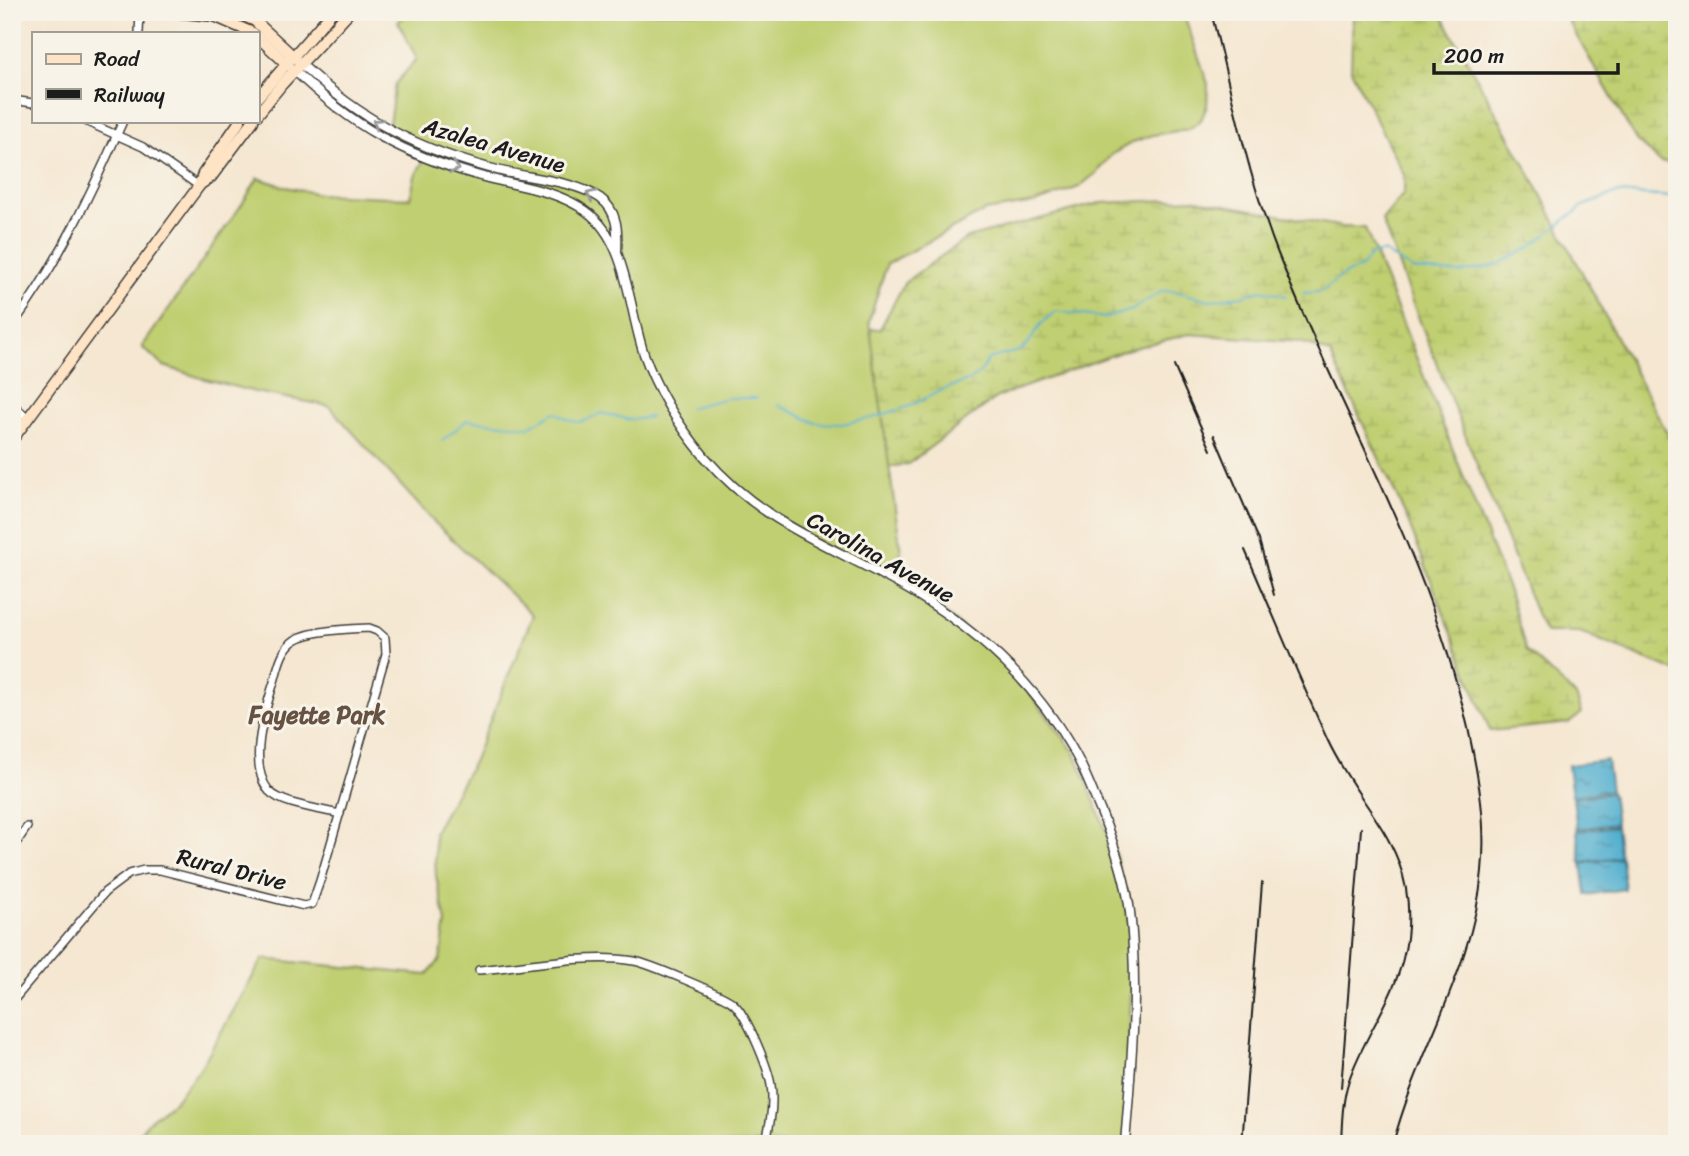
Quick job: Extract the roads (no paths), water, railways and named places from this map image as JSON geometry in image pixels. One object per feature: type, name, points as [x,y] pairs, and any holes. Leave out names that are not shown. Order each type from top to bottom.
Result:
[{"type":"main road","points":[[173,12],[205,13],[251,32]]},
{"type":"main road","name":"Azalea Avenue","points":[[234,12],[255,21],[293,63]]},
{"type":"main road","points":[[259,112],[332,12]]},
{"type":"main road","points":[[259,96],[349,12]]},
{"type":"main road","name":"Azalea Avenue","points":[[259,38],[293,63]]},
{"type":"main road","points":[[199,186],[203,174],[239,122]]},
{"type":"main road","points":[[12,440],[199,186],[211,177],[252,122]]},
{"type":"street","points":[[139,32],[140,12]]},
{"type":"street","name":"Azalea Avenue","points":[[293,63],[335,108],[372,134],[402,149],[479,176],[555,195],[582,208],[606,231],[617,251],[645,356],[674,416]]},
{"type":"street","name":"Azalea Avenue","points":[[293,63],[347,104],[410,141],[457,159],[563,185],[599,198],[615,216],[617,251]]},
{"type":"street","points":[[12,100],[32,103]]},
{"type":"street","points":[[87,122],[150,151],[199,186]]},
{"type":"street","points":[[12,327],[69,238],[123,122]]},
{"type":"street","points":[[12,404],[28,418]]},
{"type":"street","name":"Carolina Avenue","points":[[674,416],[709,462],[761,510],[807,538],[912,591],[970,632],[1012,668],[1063,734],[1080,763],[1109,832],[1130,908],[1134,998],[1125,1144]]},
{"type":"street","points":[[366,628],[377,631],[387,642],[387,654],[340,814],[283,800],[269,790],[260,767],[261,728],[280,663],[293,641],[321,633],[366,628]]},
{"type":"street","name":"Rural Drive","points":[[12,1002],[105,892],[129,874],[160,870],[310,906],[314,902],[340,814]]},
{"type":"street","points":[[12,849],[27,827]]},
{"type":"street","points":[[479,970],[590,959],[636,961],[733,1003],[746,1022],[760,1052],[771,1085],[771,1113],[765,1144]]},
{"type":"water","points":[[1607,760],[1611,791],[1572,796],[1568,765]]},
{"type":"water","points":[[1612,793],[1616,824],[1577,829],[1573,798]]},
{"type":"water","points":[[1616,826],[1620,857],[1581,862],[1577,831]]},
{"type":"water","points":[[1621,858],[1625,889],[1586,895],[1582,863]]},
{"type":"waterway","points":[[1303,293],[1321,292],[1344,274],[1361,268],[1370,255],[1384,252],[1413,270],[1460,273],[1497,265],[1529,248],[1583,206],[1617,193],[1671,197],[1677,200]]},
{"type":"waterway","points":[[778,405],[816,423],[841,424],[910,406],[970,380],[981,372],[988,359],[1019,351],[1027,345],[1042,323],[1056,311],[1105,318],[1132,310],[1162,291],[1210,300],[1243,296],[1261,290],[1286,296]]},
{"type":"waterway","points":[[688,408],[727,398],[757,398]]},
{"type":"waterway","points":[[442,441],[467,420],[529,427],[555,412],[577,422],[601,413],[631,420],[651,417]]},
{"type":"railway","points":[[1211,12],[1260,204],[1307,324],[1385,493],[1432,607],[1452,666],[1478,781],[1483,853],[1477,907],[1457,975],[1403,1110],[1393,1144]]},
{"type":"railway","points":[[1174,366],[1211,450]]},
{"type":"railway","points":[[1214,435],[1259,540],[1274,595]]},
{"type":"railway","points":[[1245,550],[1328,741],[1384,833],[1396,855],[1404,879],[1408,907],[1403,958],[1390,994],[1349,1080],[1341,1144]]},
{"type":"railway","points":[[1341,1088],[1361,828]]},
{"type":"railway","points":[[1242,1144],[1262,883]]},
{"type":"district","name":"Fayette Park","points":[[317,715]]}]
